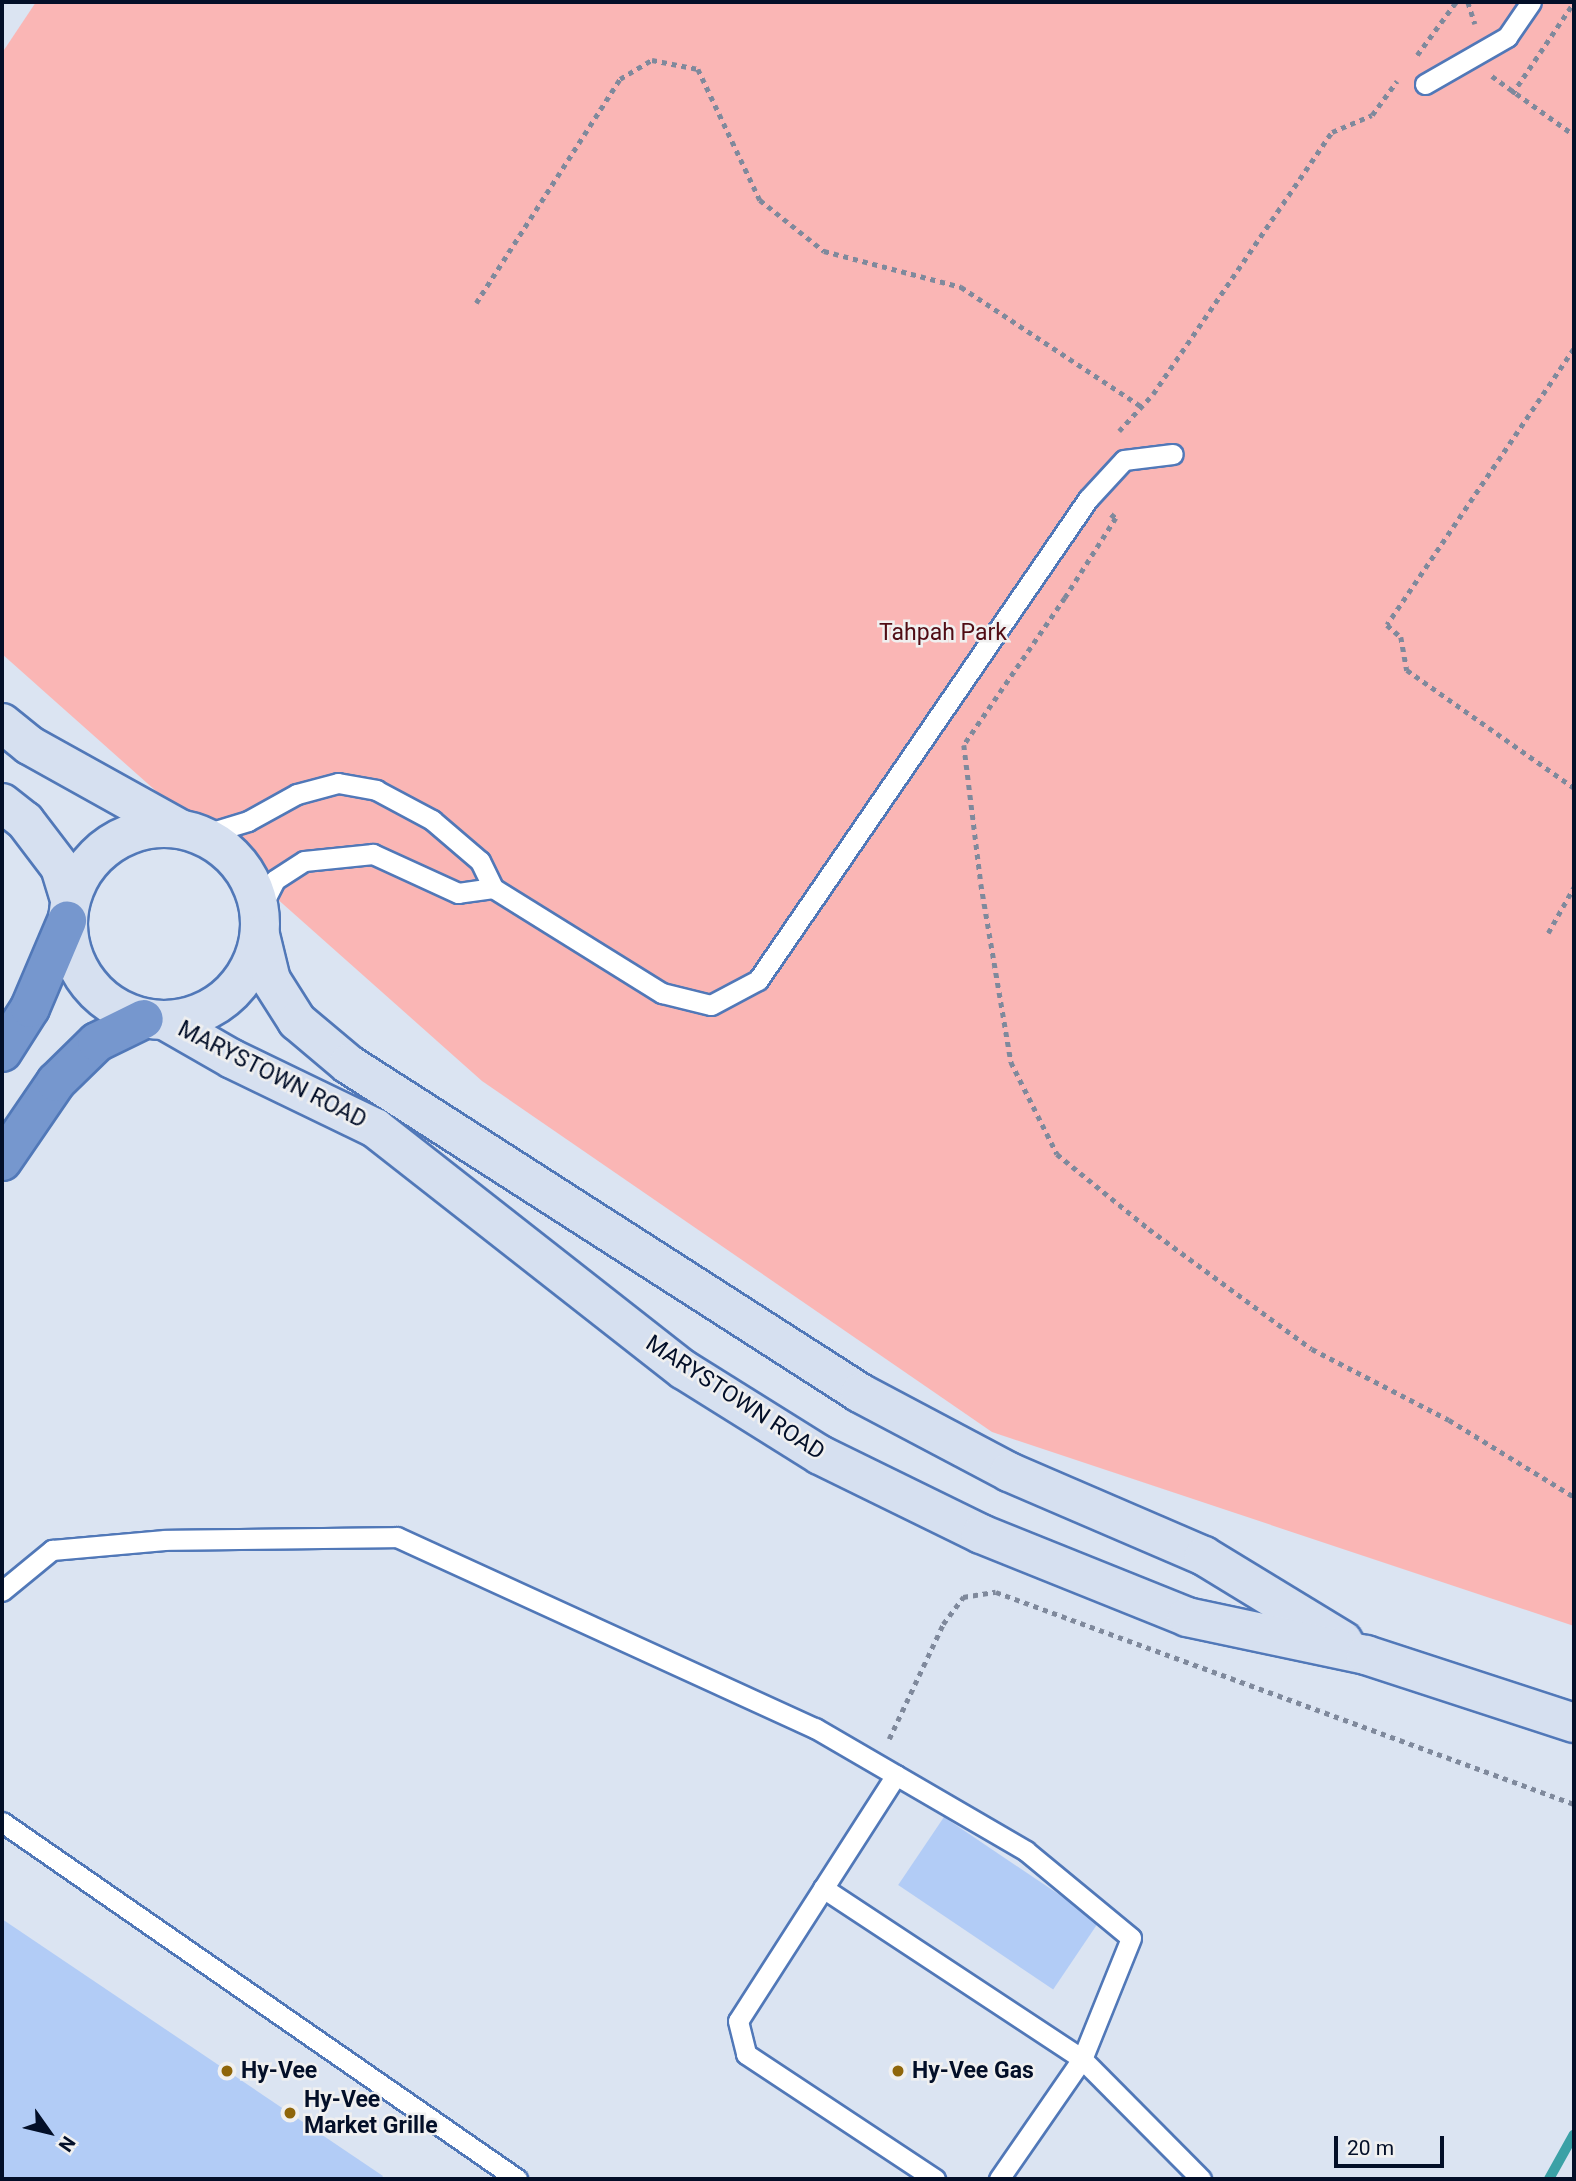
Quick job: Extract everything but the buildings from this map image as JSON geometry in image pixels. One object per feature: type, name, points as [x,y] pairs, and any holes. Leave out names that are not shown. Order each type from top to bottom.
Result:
[{"type":"highway","points":[[2,1052],[30,1009],[69,910]]},
{"type":"highway","points":[[2,1161],[56,1082],[97,1042],[155,1020]]},
{"type":"main road","points":[[2,723],[29,745],[190,832],[241,865],[260,922],[244,979],[229,996],[200,1014],[155,1020],[122,1012],[87,984],[68,943],[69,910],[60,867],[25,821],[2,803]]},
{"type":"main road","points":[[69,910],[85,869],[108,845],[142,831],[190,832]]},
{"type":"main road","name":"MARYSTOWN ROAD","points":[[260,922],[271,980],[297,1021],[348,1065],[860,1393],[1009,1472],[1204,1556],[1366,1655]]},
{"type":"main road","name":"MARYSTOWN ROAD","points":[[155,1020],[375,1128],[684,1370],[820,1455],[981,1534],[1125,1595],[1187,1617],[1366,1655],[1574,1723]]},
{"type":"lane","points":[[1426,84],[1507,37],[1531,2]]},
{"type":"lane","points":[[190,832],[248,821],[298,794],[338,783],[376,790],[432,820],[480,861],[493,888],[662,993],[711,1004],[758,980],[1087,499],[1124,460],[1173,454]]},
{"type":"lane","points":[[260,922],[275,880],[304,861],[373,854],[458,893],[493,888]]},
{"type":"lane","points":[[2,1591],[52,1550],[164,1540],[397,1537],[815,1728],[1026,1851],[1131,1938],[1082,2059],[999,2179]]},
{"type":"lane","points":[[896,1775],[737,2021],[746,2054],[935,2179]]},
{"type":"lane","points":[[2,1822],[509,2177]]},
{"type":"lane","points":[[823,1888],[1082,2059],[1201,2179]]},
{"type":"path","points":[[1410,63],[1456,2]]},
{"type":"path","points":[[1468,2],[1493,80],[1574,135]]},
{"type":"path","points":[[1512,94],[1574,2]]},
{"type":"path","points":[[476,303],[620,79],[652,60],[698,69],[760,200],[824,251],[961,287],[1142,407]]},
{"type":"path","points":[[1116,435],[1142,407],[1332,132],[1372,115],[1403,74]]},
{"type":"path","points":[[1574,349],[1387,625],[1401,637],[1407,670],[1574,788]]},
{"type":"path","points":[[1087,499],[1116,517],[964,745],[981,884],[1011,1062],[1057,1154],[1149,1228],[1312,1349],[1449,1420],[1574,1497]]},
{"type":"path","points":[[1548,933],[1574,887]]},
{"type":"path","points":[[889,1739],[943,1624],[963,1597],[996,1592],[1574,1804]]},
{"type":"green space","name":"Tahpah Park","points":[[36,2],[1574,2],[1574,1626],[992,1432],[482,1081],[2,654],[2,53]]},
{"type":"waterway","points":[[1549,2179],[1574,2134]]},
{"type":"place","name":"Hy-Vee","points":[[227,2071]]},
{"type":"place","name":"Hy-Vee Gas","points":[[898,2071]]},
{"type":"place","name":"Hy-Vee Market Grille","points":[[290,2113]]}]
